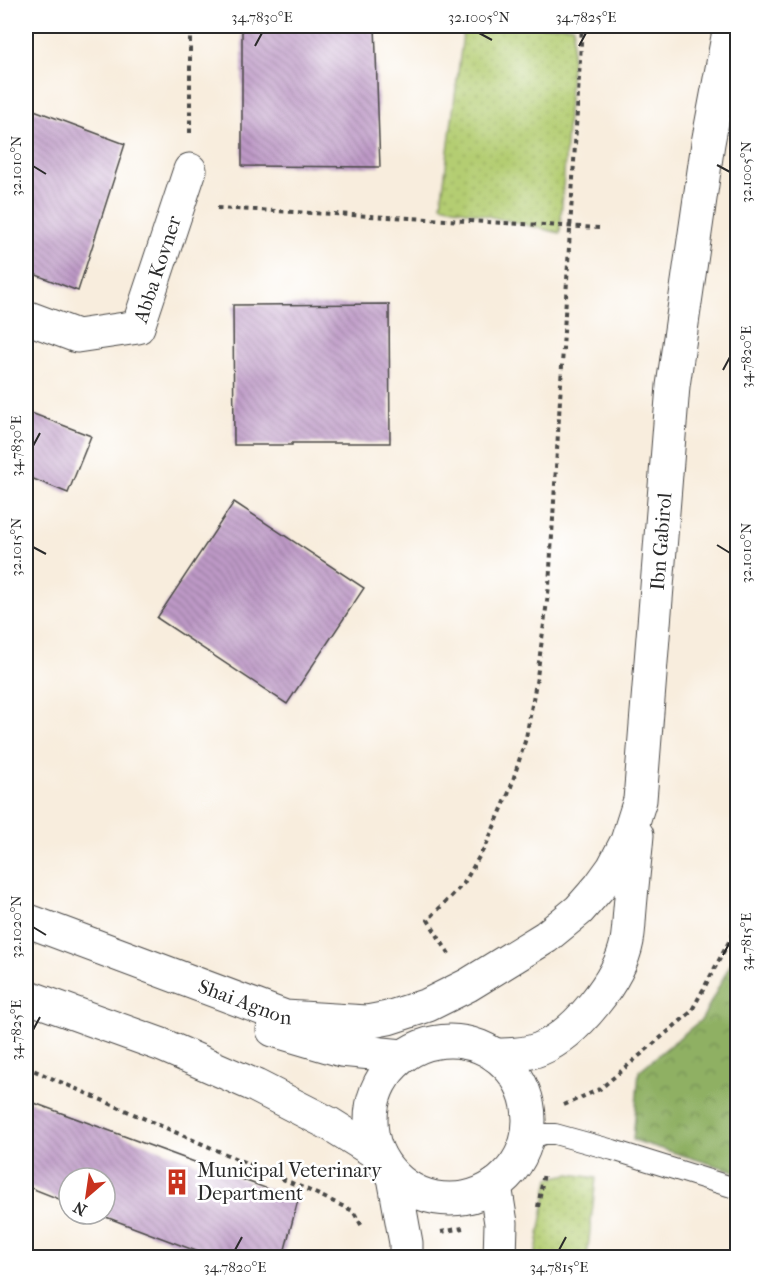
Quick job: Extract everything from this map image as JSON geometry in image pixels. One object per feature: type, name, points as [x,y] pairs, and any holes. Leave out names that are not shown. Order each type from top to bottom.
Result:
[{"type":"main road","name":"Ibn Gabirol","points":[[468,985],[546,937],[579,910],[613,868],[627,840],[640,800],[673,386],[708,142],[730,26]]},
{"type":"main road","name":"Abba Kovner","points":[[26,317],[78,336],[138,327],[190,170]]},
{"type":"main road","points":[[495,1055],[540,1049],[561,1036],[582,1019],[603,992],[616,970],[627,942],[640,800]]},
{"type":"main road","name":"Shai Agnon","points":[[26,920],[285,1017],[366,1022],[388,1018],[428,1005],[468,985]]},
{"type":"main road","points":[[26,927],[286,1035],[341,1050],[403,1056]]},
{"type":"main road","points":[[26,996],[162,1045],[256,1086],[330,1124],[386,1166],[409,1188],[425,1196],[444,1199],[479,1194],[495,1185],[513,1169],[524,1148],[528,1125],[527,1106],[522,1088],[512,1072],[495,1055],[473,1045],[448,1041],[424,1045],[403,1056],[387,1072],[376,1091],[371,1112],[371,1134],[386,1166],[406,1243],[406,1257]]},
{"type":"main road","points":[[495,1185],[501,1222],[500,1257]]},
{"type":"lane","points":[[524,1148],[532,1138],[544,1134],[555,1134],[738,1189]]},
{"type":"path","points":[[190,26],[190,170]]},
{"type":"path","points":[[468,985],[428,920],[464,883],[487,843],[510,790],[526,738],[537,677],[549,586],[582,26]]},
{"type":"path","points":[[178,206],[601,228]]},
{"type":"path","points":[[600,1089],[691,1012],[738,925]]},
{"type":"path","points":[[26,1067],[317,1194]]},
{"type":"green space","points":[[464,26],[574,26],[560,233],[441,205]]},
{"type":"green space","points":[[737,951],[737,1172],[633,1140],[639,1071],[702,1019]]},
{"type":"green space","points":[[570,1174],[596,1178],[587,1257],[535,1257],[549,1178]]},
{"type":"building","points":[[242,26],[375,26],[380,167],[242,166]]},
{"type":"building","points":[[26,107],[125,144],[78,291],[26,271]]},
{"type":"building","points":[[389,304],[390,443],[234,445],[233,305]]},
{"type":"building","points":[[26,411],[91,436],[68,493],[26,476]]},
{"type":"building","points":[[234,502],[364,588],[287,704],[157,618]]},
{"type":"building","name":"Municipal Veterinary Department","points":[[26,1100],[298,1200],[283,1257],[212,1257],[117,1221],[117,1166],[57,1166],[57,1198],[26,1186]]},
{"type":"place","name":"Municipal Veterinary Department","points":[[177,1182]]}]
